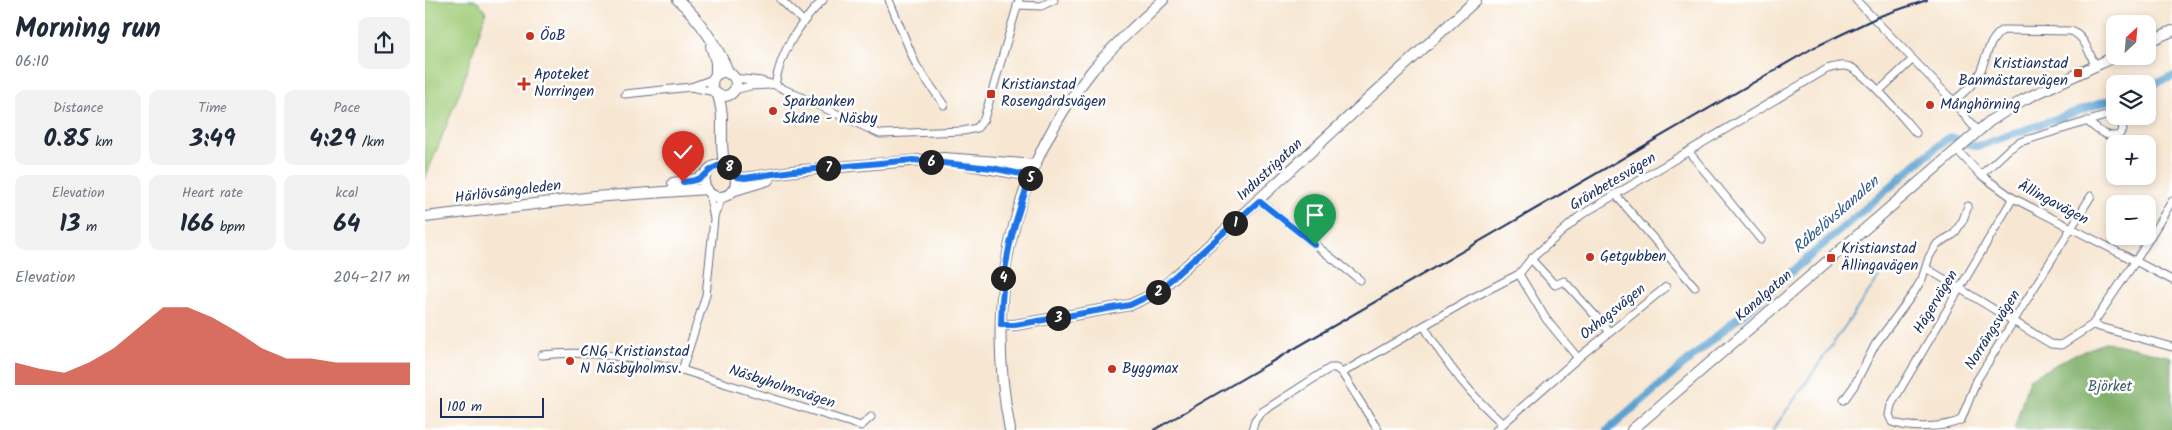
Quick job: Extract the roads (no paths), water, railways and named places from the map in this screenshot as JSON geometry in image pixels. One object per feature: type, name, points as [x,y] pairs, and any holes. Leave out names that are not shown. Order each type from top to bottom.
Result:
[{"type":"street","points":[[678,0],[699,22],[708,38],[722,56],[735,84],[723,117],[715,166],[706,174],[705,184],[708,190],[713,219],[706,295],[682,370]]},
{"type":"street","points":[[781,0],[803,21]]},
{"type":"street","points":[[775,85],[787,46],[803,21],[823,0]]},
{"type":"street","points":[[889,0],[916,65],[944,105]]},
{"type":"street","points":[[625,94],[691,87],[722,73],[775,85],[880,134],[963,131],[977,128],[984,119],[1018,3],[1041,6],[1054,0]]},
{"type":"street","points":[[1011,430],[1003,378],[1002,286],[1007,249],[1018,209],[1036,165],[1070,101],[1091,72],[1112,49],[1163,0]]},
{"type":"street","name":"Industrigatan","points":[[1001,325],[1015,325],[1130,305],[1146,299],[1157,292],[1259,201],[1476,0]]},
{"type":"street","points":[[1856,0],[1953,102],[1974,134]]},
{"type":"street","points":[[1953,102],[1974,81],[1980,72],[1991,42],[1995,35],[2003,30],[2071,31],[2077,33],[2082,38],[2095,65]]},
{"type":"street","points":[[2156,38],[2172,32]]},
{"type":"street","points":[[708,38],[715,62],[715,77],[712,86],[717,94],[723,117]]},
{"type":"street","points":[[1879,91],[1912,60]]},
{"type":"street","name":"Kanalgatan","points":[[1632,430],[1974,134],[2023,100],[2106,60]]},
{"type":"street","name":"Grönbetesvägen","points":[[1342,373],[1519,274],[1531,259],[1581,215],[1827,70],[1841,66],[1851,68],[1879,91],[1916,133]]},
{"type":"street","points":[[691,87],[727,96],[732,92],[750,86],[775,85]]},
{"type":"street","points":[[1981,175],[2009,149],[2020,142],[2106,116]]},
{"type":"street","points":[[2087,122],[2104,134],[2113,137],[2119,135],[2123,129],[2122,125]]},
{"type":"street","points":[[720,142],[723,163],[737,177],[745,178],[763,174],[944,158],[1036,165]]},
{"type":"street","name":"Ällingavägen","points":[[1959,147],[1981,175],[2013,198],[2172,280]]},
{"type":"street","points":[[1689,152],[1761,240]]},
{"type":"street","points":[[913,160],[992,168],[1031,176]]},
{"type":"street","points":[[713,219],[736,181],[732,170],[725,166],[715,166]]},
{"type":"street","points":[[708,190],[713,195],[728,194],[757,182],[804,176],[850,166]]},
{"type":"street","name":"Härlövsängaleden","points":[[594,197],[614,191],[697,180],[706,174]]},
{"type":"street","name":"Härlövsängaleden","points":[[425,217],[594,197],[708,190]]},
{"type":"street","points":[[1615,194],[1695,287]]},
{"type":"street","name":"Norrängsvägen","points":[[1892,422],[1903,426],[1952,424],[1961,420],[1977,380],[2091,196]]},
{"type":"street","name":"Hägervägen","points":[[1892,422],[1889,415],[1891,405],[2013,198]]},
{"type":"street","points":[[1259,201],[1360,280]]},
{"type":"street","points":[[1926,268],[2014,323],[2051,344],[2061,345],[2092,325],[2135,262],[2172,201]]},
{"type":"street","points":[[1844,400],[1854,386],[1875,345],[1913,294],[1937,244],[1954,234],[1959,228],[1968,206]]},
{"type":"street","points":[[1531,259],[1555,286],[1564,281],[1610,332]]},
{"type":"street","name":"Oxhagsvägen","points":[[1519,274],[1546,319],[1578,358]]},
{"type":"street","name":"Oxhagsvägen","points":[[1496,430],[1578,358],[1666,287]]},
{"type":"street","points":[[2092,325],[2172,347]]},
{"type":"street","points":[[1424,326],[1441,357],[1460,382],[1478,402],[1503,424]]},
{"type":"street","name":"Näsbyholmsvägen","points":[[542,355],[567,352],[622,355],[682,370],[861,426],[871,417]]},
{"type":"street","points":[[1252,430],[1255,420],[1262,412],[1330,368],[1335,368],[1342,373],[1378,430]]},
{"type":"waterway","name":"Råbelövskanalen","points":[[2156,83],[2172,77]]},
{"type":"waterway","name":"Råbelövskanalen","points":[[1608,430],[1941,143],[1951,137],[1975,146],[1982,145],[2106,101]]},
{"type":"waterway","points":[[1773,430],[1886,267]]},
{"type":"railway","points":[[1154,430],[1813,48],[1880,16],[1927,0]]},
{"type":"place","name":"ÖoB","points":[[530,36]]},
{"type":"place","name":"Kristianstad Banmästarevägen","points":[[2078,73]]},
{"type":"place","name":"Apoteket Norringen","points":[[524,84]]},
{"type":"place","name":"Kristianstad Rosengårdsvägen","points":[[991,94]]},
{"type":"place","name":"Månghörning","points":[[1930,105]]},
{"type":"place","name":"Sparbanken Skåne - Näsby","points":[[773,111]]},
{"type":"place","name":"Getgubben","points":[[1590,257]]},
{"type":"place","name":"Kristianstad Ällingavägen","points":[[1831,258]]},
{"type":"place","name":"CNG Kristianstad N Näsbyholmsv.","points":[[570,361]]},
{"type":"place","name":"Byggmax","points":[[1112,369]]},
{"type":"park label","name":"Björket","points":[[2110,387]]}]
